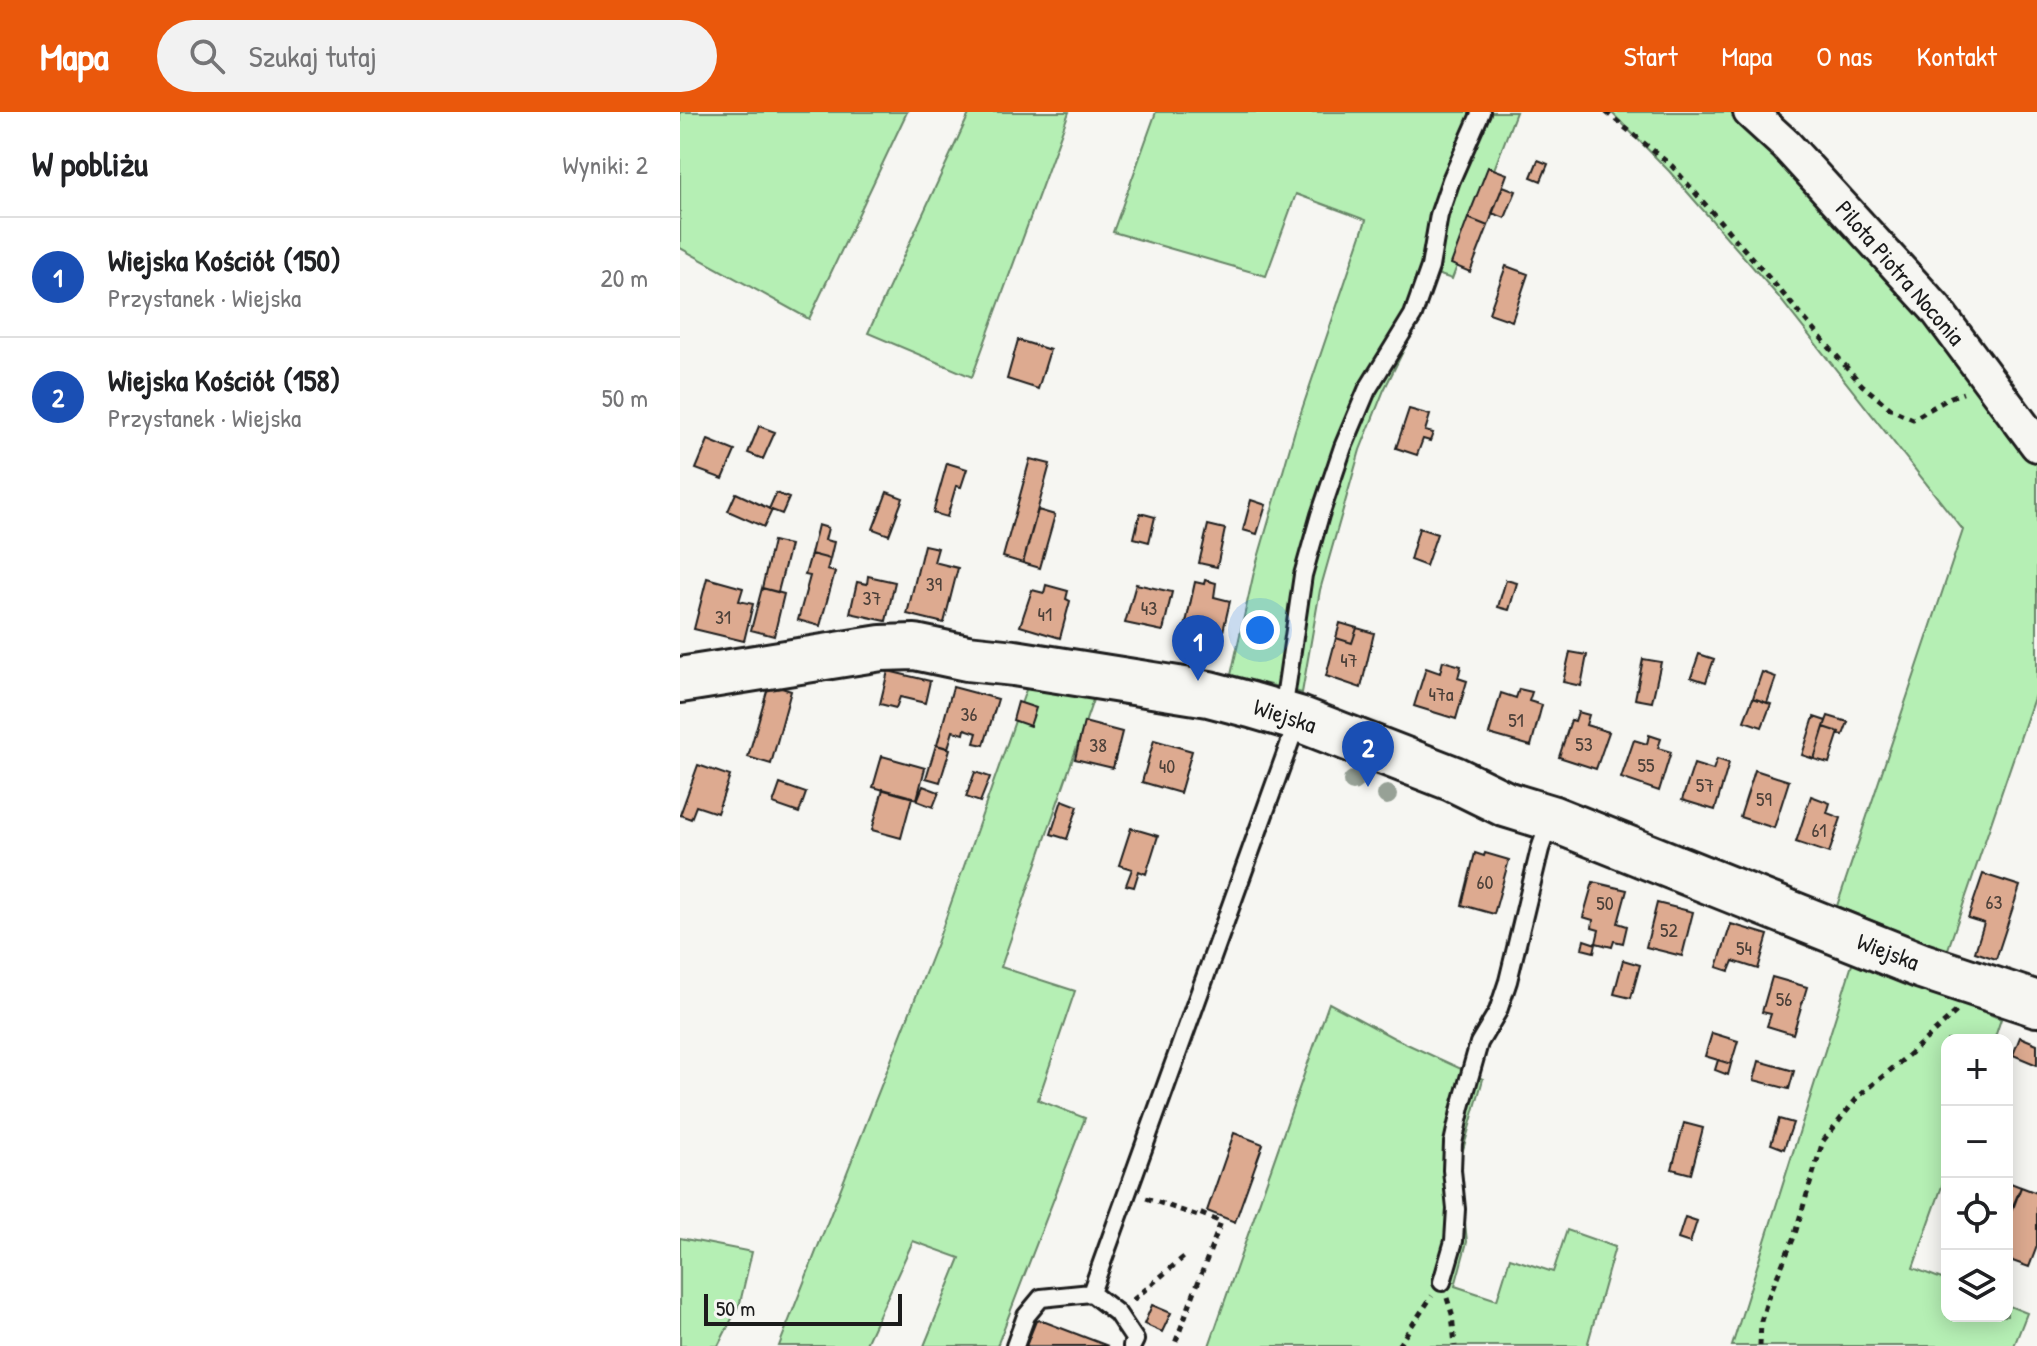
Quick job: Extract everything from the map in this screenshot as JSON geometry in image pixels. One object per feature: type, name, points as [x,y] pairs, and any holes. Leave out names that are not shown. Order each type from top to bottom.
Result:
[{"type":"street","name":"Pilota Piotra Noconia","points":[[1750,112],[1786,145],[1935,308],[2037,445]]},
{"type":"street","name":"Wiejska","points":[[680,680],[881,648],[915,647],[967,658],[1209,694],[1291,716],[1439,773],[1505,804],[1551,818],[1922,966],[2037,1004]]},
{"type":"lane","points":[[1091,1293],[1291,716],[1303,575],[1320,515],[1343,447],[1367,390],[1413,315],[1430,267],[1439,215],[1481,112]]},
{"type":"lane","points":[[1442,1282],[1454,1241],[1456,1209],[1452,1170],[1458,1119],[1479,1043],[1498,1011],[1508,981],[1540,849],[1551,818]]},
{"type":"lane","points":[[1015,1346],[1026,1316],[1041,1298],[1091,1293],[1117,1313],[1135,1340],[1132,1346]]},
{"type":"path","points":[[1606,112],[1672,166],[1862,385],[1891,409],[1913,419],[1951,397],[1991,382]]},
{"type":"path","points":[[1760,1346],[1761,1321],[1768,1298],[1794,1237],[1823,1141],[1858,1097],[1962,1006]]},
{"type":"path","points":[[1128,1191],[1221,1222],[1174,1346]]},
{"type":"path","points":[[1117,1313],[1185,1256]]},
{"type":"path","points":[[1398,1346],[1442,1282]]},
{"type":"path","points":[[1442,1282],[1452,1314],[1455,1346]]},
{"type":"green space","points":[[680,112],[907,112],[809,319],[680,248]]},
{"type":"green space","points":[[970,112],[1069,112],[972,377],[868,333]]},
{"type":"green space","points":[[1156,112],[1516,112],[1452,279],[1437,274],[1360,450],[1320,590],[1302,693],[1231,675],[1254,572],[1295,430],[1366,220],[1296,194],[1266,276],[1113,232]]},
{"type":"green space","points":[[1611,112],[1735,112],[1920,308],[2037,465],[2037,689],[1947,952],[1837,906],[1963,530],[1777,295],[1669,171]]},
{"type":"green space","points":[[1028,684],[1095,694],[1001,967],[1075,991],[1038,1100],[1085,1118],[997,1346],[924,1346],[960,1258],[913,1241],[865,1346],[779,1346],[937,943]]},
{"type":"green space","points":[[1854,958],[2001,1019],[1996,1034],[1941,1034],[1941,1189],[1913,1268],[1941,1279],[1941,1322],[2013,1322],[2013,1307],[2027,1313],[2014,1346],[1732,1346]]},
{"type":"green space","points":[[1329,1003],[1394,1038],[1483,1079],[1459,1164],[1467,1242],[1455,1286],[1497,1300],[1510,1258],[1553,1272],[1567,1230],[1615,1247],[1587,1346],[1209,1346]]},
{"type":"green space","points":[[680,1238],[752,1252],[740,1303],[718,1346],[680,1346]]},
{"type":"building","points":[[1538,160],[1548,164],[1541,181],[1531,177]]},
{"type":"building","points":[[1488,167],[1507,174],[1488,226],[1468,218]]},
{"type":"building","points":[[1503,186],[1516,191],[1505,218],[1492,213]]},
{"type":"building","points":[[1468,218],[1488,226],[1470,272],[1451,264]]},
{"type":"building","points":[[1506,266],[1528,274],[1512,321],[1489,313]]},
{"type":"building","points":[[1018,340],[1050,350],[1038,389],[1007,379]]},
{"type":"building","points":[[1409,409],[1430,415],[1425,431],[1433,433],[1430,441],[1423,439],[1417,455],[1396,448]]},
{"type":"building","points":[[759,426],[775,432],[763,459],[748,453]]},
{"type":"building","points":[[708,440],[735,451],[723,479],[696,469]]},
{"type":"building","points":[[1030,459],[1050,464],[1023,563],[1003,557]]},
{"type":"building","points":[[947,463],[967,469],[961,487],[956,486],[947,517],[933,513]]},
{"type":"building","points":[[887,492],[903,498],[889,535],[873,529]]},
{"type":"building","points":[[736,493],[772,510],[764,527],[728,511]]},
{"type":"building","points":[[776,493],[789,498],[782,514],[769,509]]},
{"type":"building","points":[[1251,500],[1266,505],[1257,534],[1243,530]]},
{"type":"building","points":[[1038,510],[1055,515],[1040,568],[1023,563]]},
{"type":"building","points":[[1140,513],[1155,517],[1149,542],[1134,538]]},
{"type":"building","points":[[818,525],[828,528],[825,540],[834,542],[830,559],[811,554]]},
{"type":"building","points":[[1208,525],[1225,529],[1217,567],[1199,563]]},
{"type":"building","points":[[1419,528],[1437,534],[1426,566],[1410,560]]},
{"type":"building","points":[[773,541],[790,545],[778,592],[762,588]]},
{"type":"building","points":[[924,545],[938,548],[934,562],[958,568],[944,623],[907,614]]},
{"type":"building","points":[[811,554],[830,559],[827,570],[835,572],[820,626],[798,620],[810,576],[805,575]]},
{"type":"building","points":[[868,576],[895,582],[886,621],[850,613],[857,582],[867,584]]},
{"type":"building","points":[[707,578],[743,588],[739,601],[753,604],[744,641],[694,629]]},
{"type":"building","points":[[1205,580],[1216,583],[1214,597],[1230,601],[1221,640],[1184,632],[1195,582],[1204,584]]},
{"type":"building","points":[[1506,580],[1517,583],[1509,610],[1498,607]]},
{"type":"building","points":[[1136,584],[1172,592],[1163,631],[1125,623]]},
{"type":"building","points":[[1046,585],[1068,591],[1066,599],[1070,601],[1060,638],[1020,626],[1032,590],[1044,593]]},
{"type":"building","points":[[762,588],[784,594],[774,636],[751,630]]},
{"type":"building","points":[[1340,623],[1357,628],[1352,643],[1336,638]]},
{"type":"building","points":[[1357,628],[1374,633],[1361,688],[1326,676],[1336,638],[1352,643]]},
{"type":"building","points":[[1570,652],[1587,655],[1581,686],[1563,682]]},
{"type":"building","points":[[1699,654],[1714,659],[1706,682],[1691,677]]},
{"type":"building","points":[[1643,659],[1661,662],[1652,702],[1635,699]]},
{"type":"building","points":[[1443,661],[1461,666],[1458,678],[1467,681],[1456,719],[1414,706],[1426,668],[1440,673]]},
{"type":"building","points":[[888,671],[930,681],[925,703],[900,697],[896,708],[880,704]]},
{"type":"building","points":[[1762,672],[1776,677],[1767,703],[1753,698]]},
{"type":"building","points":[[769,684],[791,691],[771,764],[748,757]]},
{"type":"building","points":[[953,687],[998,699],[984,745],[974,743],[977,733],[965,729],[964,734],[953,731],[948,748],[937,745]]},
{"type":"building","points":[[1519,689],[1532,692],[1529,701],[1542,705],[1531,746],[1489,734],[1501,693],[1516,698]]},
{"type":"building","points":[[1753,698],[1771,704],[1762,727],[1744,721]]},
{"type":"building","points":[[1018,702],[1036,708],[1030,726],[1013,720]]},
{"type":"building","points":[[1578,712],[1589,715],[1586,725],[1609,732],[1596,769],[1559,757],[1571,720],[1575,721]]},
{"type":"building","points":[[1828,716],[1848,722],[1843,735],[1824,727]]},
{"type":"building","points":[[1814,717],[1826,721],[1814,759],[1802,755]]},
{"type":"building","points":[[1084,722],[1122,732],[1113,768],[1075,759]]},
{"type":"building","points":[[1824,727],[1839,732],[1829,763],[1814,759]]},
{"type":"building","points":[[1649,735],[1661,739],[1658,748],[1671,752],[1659,791],[1621,778],[1634,740],[1647,744]]},
{"type":"building","points":[[1154,740],[1192,751],[1180,793],[1142,782]]},
{"type":"building","points":[[936,745],[950,749],[940,782],[926,778]]},
{"type":"building","points":[[882,756],[925,768],[917,799],[873,787]]},
{"type":"building","points":[[1717,759],[1729,763],[1715,810],[1682,800],[1694,764],[1713,770]]},
{"type":"building","points":[[698,765],[730,776],[717,813],[696,806],[691,819],[680,815]]},
{"type":"building","points":[[1755,770],[1789,781],[1774,828],[1740,817]]},
{"type":"building","points":[[975,772],[990,777],[980,802],[966,797]]},
{"type":"building","points":[[780,784],[806,793],[799,813],[773,804]]},
{"type":"building","points":[[923,786],[939,792],[933,807],[917,801]]},
{"type":"building","points":[[883,789],[912,797],[901,838],[872,830]]},
{"type":"building","points":[[1811,796],[1830,803],[1827,813],[1841,818],[1829,853],[1796,842]]},
{"type":"building","points":[[1062,800],[1078,806],[1067,839],[1051,834]]},
{"type":"building","points":[[1131,828],[1158,836],[1146,874],[1139,871],[1134,887],[1126,885],[1132,869],[1119,865]]},
{"type":"building","points":[[1475,853],[1509,860],[1494,914],[1462,905]]},
{"type":"building","points":[[1983,874],[2020,886],[1996,959],[1975,952],[1984,923],[1968,918]]},
{"type":"building","points":[[1593,882],[1627,890],[1618,923],[1627,926],[1623,943],[1614,941],[1612,947],[1596,943],[1599,930],[1592,928],[1593,920],[1583,917]]},
{"type":"building","points":[[1657,903],[1693,912],[1682,956],[1646,947]]},
{"type":"building","points":[[1731,924],[1768,935],[1758,969],[1733,961],[1729,971],[1717,967]]},
{"type":"building","points":[[1584,940],[1596,944],[1594,952],[1582,949]]},
{"type":"building","points":[[1623,960],[1640,965],[1631,998],[1614,994]]},
{"type":"building","points":[[1772,977],[1807,987],[1793,1034],[1767,1026],[1771,1014],[1762,1012]]},
{"type":"building","points":[[1712,1033],[1738,1041],[1731,1064],[1705,1056]]},
{"type":"building","points":[[2020,1037],[2037,1044],[2037,1065],[2013,1055]]},
{"type":"building","points":[[1718,1060],[1731,1064],[1728,1075],[1715,1070]]},
{"type":"building","points":[[1759,1061],[1794,1071],[1789,1089],[1754,1080]]},
{"type":"building","points":[[1779,1119],[1793,1123],[1784,1149],[1771,1144]]},
{"type":"building","points":[[1684,1123],[1703,1128],[1691,1174],[1672,1169]]},
{"type":"building","points":[[1234,1133],[1263,1144],[1235,1222],[1207,1211]]},
{"type":"building","points":[[2013,1184],[2021,1187],[2013,1206]]},
{"type":"building","points":[[2021,1187],[2037,1193],[2037,1246],[2029,1267],[2013,1261],[2013,1206]]},
{"type":"building","points":[[1685,1217],[1697,1221],[1690,1243],[1678,1239]]},
{"type":"building","points":[[1152,1305],[1171,1313],[1162,1332],[1144,1324]]},
{"type":"building","points":[[1036,1321],[1108,1346],[1026,1346]]},
{"type":"place","name":"Wiejska Kościół (150)","points":[[1198,681]]},
{"type":"place","name":"Wiejska Kościół (158)","points":[[1368,787]]}]
